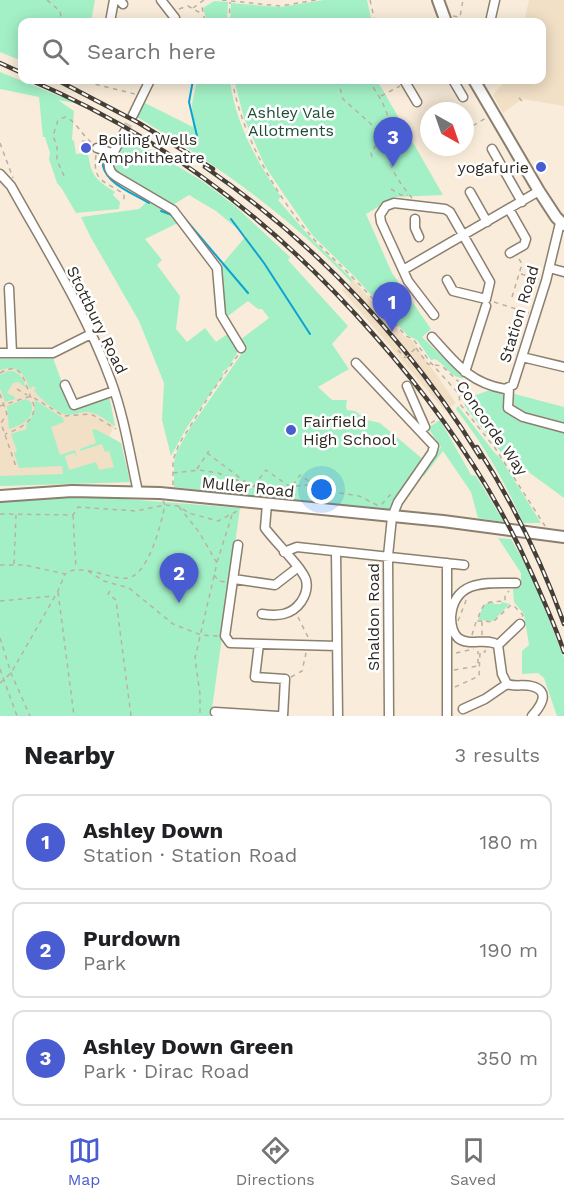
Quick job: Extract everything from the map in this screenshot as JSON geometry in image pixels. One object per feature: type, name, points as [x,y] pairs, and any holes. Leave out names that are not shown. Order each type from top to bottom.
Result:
[{"type":"main road","points":[[438,0],[445,18]]},
{"type":"main road","points":[[478,84],[539,191],[562,224]]},
{"type":"main road","name":"Muller Road","points":[[0,496],[72,491],[168,494],[443,521],[564,537]]},
{"type":"street","points":[[111,18],[114,0]]},
{"type":"street","points":[[161,0],[174,18]]},
{"type":"street","points":[[491,18],[495,0]]},
{"type":"street","points":[[133,115],[148,84]]},
{"type":"street","points":[[407,84],[417,102]]},
{"type":"street","points":[[455,84],[463,97]]},
{"type":"street","points":[[124,131],[108,164],[113,175],[176,208],[218,268],[221,315],[241,348]]},
{"type":"street","points":[[92,144],[112,153]]},
{"type":"street","points":[[492,149],[522,202]]},
{"type":"street","name":"Stottbury Road","points":[[0,174],[11,186],[91,334],[114,391],[138,492]]},
{"type":"street","points":[[403,270],[539,191]]},
{"type":"street","points":[[470,192],[488,222]]},
{"type":"street","points":[[434,315],[410,285],[381,222],[380,214],[383,209],[391,204],[416,212],[447,210],[465,236],[490,282],[486,299],[453,291],[447,280]]},
{"type":"street","points":[[509,209],[526,238],[524,245],[514,255]]},
{"type":"street","points":[[416,212],[415,228],[419,237]]},
{"type":"street","name":"Station Road","points":[[432,337],[474,379],[487,385],[509,388],[515,381],[562,224]]},
{"type":"street","points":[[549,268],[564,272]]},
{"type":"street","points":[[9,288],[12,353]]},
{"type":"street","points":[[465,372],[487,304]]},
{"type":"street","points":[[0,353],[53,353],[91,334]]},
{"type":"street","points":[[522,357],[564,367]]},
{"type":"street","name":"Shaldon Road","points":[[356,363],[432,443],[434,450],[398,502],[392,517],[388,556],[389,716]]},
{"type":"street","points":[[65,385],[74,405],[114,391]]},
{"type":"street","points":[[407,386],[426,427]]},
{"type":"street","points":[[509,388],[508,408],[523,417],[564,428]]},
{"type":"street","points":[[262,614],[277,616],[295,609],[303,600],[306,589],[306,580],[265,528],[267,504]]},
{"type":"street","points":[[238,545],[225,636],[230,643],[337,646]]},
{"type":"street","points":[[284,552],[297,547],[464,565]]},
{"type":"street","points":[[336,552],[338,716]]},
{"type":"street","points":[[447,563],[447,716]]},
{"type":"street","points":[[233,581],[275,585],[297,568]]},
{"type":"street","points":[[498,645],[494,642],[461,640],[453,630],[452,611],[457,598],[466,589],[477,584],[512,585]]},
{"type":"street","points":[[498,645],[520,624]]},
{"type":"street","points":[[259,644],[255,677],[285,679],[283,716]]},
{"type":"street","points":[[498,645],[502,674],[507,684],[517,687],[529,685],[540,692],[543,698],[542,705],[532,716]]},
{"type":"street","points":[[463,709],[485,699],[507,684]]},
{"type":"street","points":[[215,712],[278,716]]},
{"type":"path","points":[[46,0],[60,11],[61,18]]},
{"type":"path","points":[[222,0],[280,6],[316,0]]},
{"type":"path","points":[[370,0],[374,18]]},
{"type":"path","points":[[445,18],[460,17],[463,0]]},
{"type":"path","points":[[192,8],[203,1]]},
{"type":"path","points":[[203,1],[204,18]]},
{"type":"path","points":[[229,18],[230,1]]},
{"type":"path","points":[[174,18],[184,6],[202,14]]},
{"type":"path","points":[[95,84],[142,95]]},
{"type":"path","name":"Concorde Way","points":[[233,84],[242,119],[263,166],[311,236],[406,336],[413,339],[460,397],[460,404],[495,448],[549,530]]},
{"type":"path","points":[[339,84],[343,99],[388,143]]},
{"type":"path","points":[[371,84],[388,119],[388,155],[392,167],[409,194],[416,212]]},
{"type":"path","points":[[379,97],[400,84]]},
{"type":"path","points":[[519,98],[522,101]]},
{"type":"path","points":[[64,176],[57,160],[57,146],[53,136],[58,120],[65,117],[71,119],[82,136],[92,144]]},
{"type":"path","points":[[474,125],[482,120]]},
{"type":"path","points":[[82,141],[92,144]]},
{"type":"path","points":[[0,143],[14,176],[12,179]]},
{"type":"path","points":[[372,157],[371,153],[376,145],[388,143]]},
{"type":"path","points":[[391,189],[402,196],[409,194]]},
{"type":"path","points":[[512,297],[522,264],[514,255]]},
{"type":"path","points":[[519,274],[546,281]]},
{"type":"path","points":[[487,304],[494,302],[536,315]]},
{"type":"path","points":[[0,682],[11,673],[58,591],[65,574],[76,570],[128,578],[140,572],[152,549],[165,505],[162,500],[168,494],[175,453],[241,352],[241,348]]},
{"type":"path","points":[[398,350],[405,358],[416,348],[428,364],[442,366],[459,382],[467,383],[474,379]]},
{"type":"path","points":[[0,373],[10,369],[19,372],[25,379],[34,407],[30,419],[21,428],[5,434]]},
{"type":"path","points":[[460,397],[470,388]]},
{"type":"path","points":[[17,389],[64,416],[91,414],[120,431]]},
{"type":"path","points":[[0,394],[7,414],[1,423],[16,467]]},
{"type":"path","points":[[0,406],[29,396]]},
{"type":"path","points":[[455,407],[460,404]]},
{"type":"path","points":[[196,470],[208,452],[245,480],[247,484]]},
{"type":"path","points":[[173,473],[196,470],[223,474],[254,486],[314,485]]},
{"type":"path","points":[[254,486],[266,470],[292,487]]},
{"type":"path","points":[[292,487],[300,476],[314,485],[359,496],[374,505],[381,505],[390,495],[398,502]]},
{"type":"path","points":[[76,570],[73,515],[78,507],[136,510],[165,505],[178,506],[189,513],[218,521],[242,508]]},
{"type":"path","points":[[178,506],[199,532],[217,562]]},
{"type":"path","points":[[0,514],[73,515]]},
{"type":"path","points":[[14,565],[16,514]]},
{"type":"path","points":[[201,716],[195,658],[217,562],[232,515]]},
{"type":"path","points":[[0,565],[25,565],[65,574]]},
{"type":"path","points":[[87,571],[104,581],[129,588],[173,624],[201,635],[225,636]]},
{"type":"path","points":[[214,576],[219,581],[233,581]]},
{"type":"path","points":[[472,642],[482,605],[489,601],[505,601],[505,595],[512,585]]},
{"type":"path","points":[[58,591],[74,716]]},
{"type":"path","points":[[110,591],[108,594],[116,600],[131,716]]},
{"type":"path","points":[[0,601],[55,596]]},
{"type":"path","points":[[460,618],[468,597]]},
{"type":"path","points":[[477,621],[494,622],[513,604],[523,615],[520,624]]},
{"type":"path","points":[[482,621],[482,641]]},
{"type":"path","points":[[285,679],[303,671],[308,645],[307,634],[302,623]]},
{"type":"path","points":[[0,638],[11,673],[30,716]]},
{"type":"path","points":[[447,670],[478,666],[478,649],[449,653]]},
{"type":"path","points":[[450,690],[479,676],[480,652],[485,651]]},
{"type":"path","points":[[0,669],[17,716]]},
{"type":"shaded area","points":[[529,0],[564,0],[564,106],[522,99],[503,113],[493,95],[503,84],[546,84],[546,18],[525,18]]},
{"type":"shaded area","points":[[353,280],[405,337],[412,340],[456,403],[445,411],[342,290]]},
{"type":"shaded area","points":[[53,358],[72,410],[109,396],[115,425],[109,436],[121,443],[130,482],[0,486],[0,359]]},
{"type":"green space","points":[[0,0],[95,0],[92,18],[18,18],[18,59],[0,52]]},
{"type":"green space","points":[[324,0],[367,0],[371,18],[230,18],[231,3],[280,7]]},
{"type":"green space","points":[[214,1],[228,2],[227,18],[206,18],[203,8]]},
{"type":"green space","points":[[0,72],[18,79],[18,84],[30,84],[79,104],[58,100],[74,111],[72,140],[76,154],[88,153],[93,172],[99,180],[115,192],[113,195],[120,202],[119,209],[76,213],[57,183],[49,159],[50,153],[45,137],[43,137],[39,97],[0,89]]},
{"type":"green space","points":[[196,84],[231,84],[237,112],[248,142],[281,197],[278,200],[310,237],[353,280],[351,282],[301,234],[248,191],[192,151],[134,115],[141,101],[193,127],[192,104]]},
{"type":"green space","name":"Ashley Vale Allotments","points":[[235,84],[379,84],[443,195],[395,197],[366,214],[392,273],[431,329],[422,337],[464,378],[455,376],[435,359],[431,360],[417,340],[407,335],[355,277],[313,236],[265,166],[244,118]]},
{"type":"green space","points":[[125,134],[202,181],[235,206],[290,257],[288,260],[348,326],[332,344],[349,369],[318,387],[332,400],[347,400],[347,410],[355,411],[367,420],[380,423],[425,461],[387,512],[174,487],[174,462],[177,451],[190,428],[240,356],[243,348],[240,340],[269,318],[262,309],[258,309],[248,301],[228,316],[224,315],[219,268],[246,236],[216,211],[189,195],[171,206],[115,173],[111,162]]},
{"type":"green space","points":[[150,199],[172,211],[180,222],[145,239],[162,260],[157,265],[180,296],[176,329],[187,342],[205,328],[216,342],[229,333],[239,350],[228,368],[222,372],[224,374],[187,427],[171,456],[162,420],[164,383],[139,321],[81,217],[139,209]]},
{"type":"green space","points":[[53,358],[72,410],[109,396],[115,426],[92,413],[69,415],[60,412],[40,397],[34,390],[36,388],[33,386],[30,389],[20,371],[11,368],[0,370],[0,359]]},
{"type":"green space","points":[[8,371],[20,376],[26,388],[19,382],[13,383],[7,393],[15,399],[5,402],[0,388],[0,375]]},
{"type":"green space","points":[[490,390],[507,392],[564,407],[564,498],[500,451],[464,405],[476,395]]},
{"type":"green space","points":[[25,399],[31,402],[30,417],[9,429],[7,406]]},
{"type":"green space","points":[[35,400],[63,418],[64,422],[51,427],[60,455],[75,450],[77,457],[74,453],[65,456],[69,470],[96,462],[99,470],[114,467],[109,451],[105,452],[102,444],[80,451],[96,443],[92,430],[95,429],[121,443],[130,482],[0,486],[0,476],[63,474],[62,466],[19,468],[14,453],[17,451],[11,434],[27,429],[26,425],[34,413]]},
{"type":"green space","points":[[458,406],[501,459],[541,523],[523,523],[493,464],[456,409]]},
{"type":"green space","points":[[440,420],[471,475],[476,476],[504,522],[478,518],[471,492],[443,451],[424,476],[422,474],[441,447],[428,428]]},
{"type":"green space","points":[[100,497],[240,508],[211,716],[0,716],[0,499]]},
{"type":"green space","points":[[498,538],[511,539],[530,572],[564,658],[564,716],[557,716],[544,678],[538,673],[522,674],[522,651],[529,645],[524,614],[514,602],[513,589],[521,587],[521,573]]},
{"type":"green space","points":[[489,602],[510,604],[493,621],[478,620],[483,606]]},
{"type":"waterway","points":[[192,84],[189,102],[197,136]]},
{"type":"waterway","points":[[103,155],[105,172],[110,179],[149,203]]},
{"type":"waterway","points":[[161,211],[172,215]]},
{"type":"waterway","points":[[180,213],[248,293]]},
{"type":"waterway","points":[[231,219],[264,263],[310,334]]},
{"type":"tunnel","points":[[125,131],[133,115]]},
{"type":"railway","points":[[0,63],[18,71]]},
{"type":"railway","points":[[39,84],[127,128],[217,188],[299,257],[374,335],[442,418],[481,477],[516,540],[549,612],[564,652]]},
{"type":"railway","points":[[65,84],[139,123],[213,169]]},
{"type":"railway","points":[[205,167],[285,229],[323,262],[358,298],[423,374],[480,457]]},
{"type":"railway","points":[[477,447],[526,533],[564,624]]},
{"type":"place","name":"Boiling Wells Amphitheatre","points":[[86,148]]},
{"type":"place","name":"Ashley Down Green","points":[[393,167]]},
{"type":"place","name":"yogafurie","points":[[541,167]]},
{"type":"place","name":"Ashley Down","points":[[392,332]]},
{"type":"place","name":"Fairfield High School","points":[[291,430]]},
{"type":"place","name":"Purdown","points":[[179,603]]}]
